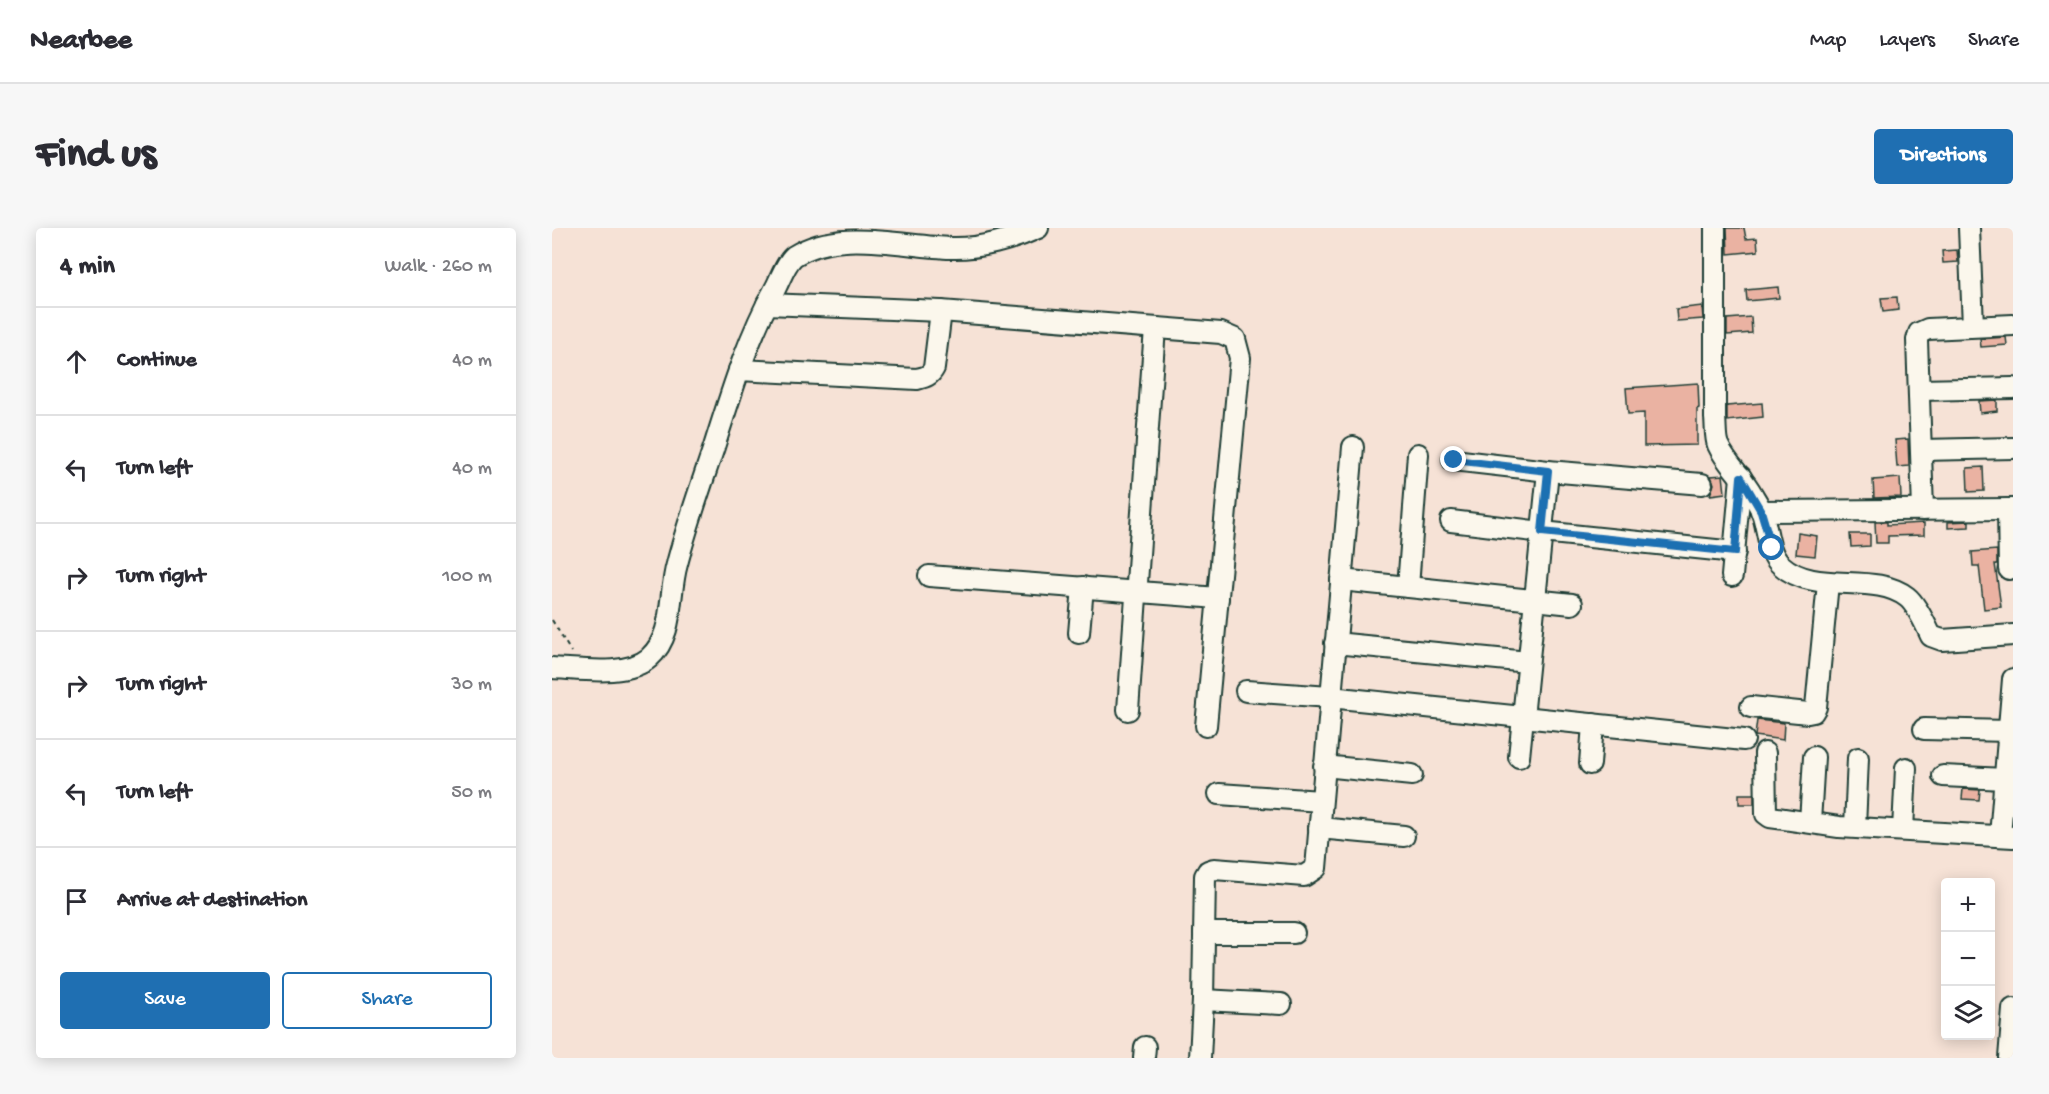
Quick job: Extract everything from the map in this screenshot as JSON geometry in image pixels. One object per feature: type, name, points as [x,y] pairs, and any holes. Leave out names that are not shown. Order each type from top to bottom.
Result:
[{"type":"street","points":[[552,668],[615,670],[639,664],[649,658],[665,635],[676,566],[739,370],[767,304],[793,256],[815,240],[846,233],[949,248],[969,248],[1038,228]]},
{"type":"street","points":[[1714,228],[1718,444],[1761,511],[1772,548],[1780,565],[1796,574],[1821,582],[1888,588],[1908,598],[1931,636],[1942,640],[2013,635]]},
{"type":"street","points":[[1969,228],[1973,326]]},
{"type":"street","points":[[767,304],[941,311],[1221,333],[1234,339],[1238,350],[1239,370],[1206,726]]},
{"type":"street","points":[[739,370],[917,379],[925,377],[931,374],[934,368],[941,311]]},
{"type":"street","points":[[1923,510],[1917,340],[1919,333],[1928,329],[2013,325]]},
{"type":"street","points":[[1128,710],[1155,328]]},
{"type":"street","points":[[1919,390],[2013,388]]},
{"type":"street","points":[[1200,1058],[1205,876],[1208,871],[1222,869],[1304,876],[1316,868],[1353,447]]},
{"type":"street","points":[[1922,450],[2013,448]]},
{"type":"street","points":[[1408,587],[1418,454]]},
{"type":"street","points":[[1454,460],[1548,471],[1702,483]]},
{"type":"street","points":[[1519,757],[1548,471]]},
{"type":"street","points":[[1732,576],[1741,477]]},
{"type":"street","points":[[1761,511],[2010,509],[2009,569]]},
{"type":"street","points":[[1451,521],[1735,552]]},
{"type":"street","points":[[929,576],[1218,598]]},
{"type":"street","points":[[1341,580],[1572,604]]},
{"type":"street","points":[[1750,707],[1813,712],[1816,707],[1828,582]]},
{"type":"street","points":[[1079,633],[1083,586]]},
{"type":"street","points":[[1335,643],[1528,662]]},
{"type":"street","points":[[1765,753],[1766,814],[1770,817],[1855,828],[2007,836],[2005,779],[2013,680]]},
{"type":"street","points":[[1246,691],[1330,697],[1744,740]]},
{"type":"street","points":[[1590,764],[1593,724]]},
{"type":"street","points":[[1924,729],[2009,731]]},
{"type":"street","points":[[1810,822],[1814,757]]},
{"type":"street","points":[[1855,828],[1858,758]]},
{"type":"street","points":[[1324,766],[1413,775]]},
{"type":"street","points":[[1903,830],[1906,768]]},
{"type":"street","points":[[1943,776],[2005,779]]},
{"type":"street","points":[[1219,794],[1321,801]]},
{"type":"street","points":[[1319,828],[1404,836]]},
{"type":"street","points":[[1204,933],[1294,933]]},
{"type":"street","points":[[1203,1000],[1281,1004]]},
{"type":"street","points":[[2009,1058],[2013,1009]]},
{"type":"path","points":[[552,620],[573,655],[578,669]]},
{"type":"building","points":[[1727,228],[1744,228],[1746,239],[1757,238],[1758,251],[1728,254]]},
{"type":"building","points":[[1957,250],[1958,262],[1943,263],[1942,251]]},
{"type":"building","points":[[1778,287],[1779,298],[1747,301],[1746,290]]},
{"type":"building","points":[[1897,297],[1898,310],[1883,312],[1881,298]]},
{"type":"building","points":[[1702,306],[1703,319],[1677,321],[1676,309]]},
{"type":"building","points":[[1751,317],[1752,333],[1727,335],[1727,319]]},
{"type":"building","points":[[2006,337],[2007,345],[1981,347],[1980,339]]},
{"type":"building","points":[[1698,383],[1697,445],[1644,446],[1644,413],[1628,414],[1626,388]]},
{"type":"building","points":[[1997,400],[1997,411],[1980,413],[1979,401]]},
{"type":"building","points":[[1762,403],[1763,417],[1727,421],[1727,406]]},
{"type":"building","points":[[1908,439],[1909,466],[1897,467],[1895,440]]},
{"type":"building","points":[[1983,467],[1984,491],[1968,492],[1967,468]]},
{"type":"building","points":[[1723,475],[1725,493],[1710,495],[1714,484],[1711,476]]},
{"type":"building","points":[[1900,478],[1901,497],[1874,498],[1873,480]]},
{"type":"building","points":[[1969,521],[1969,527],[1948,528],[1948,522]]},
{"type":"building","points":[[1875,522],[1887,522],[1887,525],[1924,523],[1924,535],[1888,536],[1888,543],[1876,543]]},
{"type":"building","points":[[1798,533],[1817,536],[1815,556],[1796,554]]},
{"type":"building","points":[[1850,534],[1870,534],[1870,546],[1851,547]]},
{"type":"building","points":[[1997,550],[1997,564],[1995,564],[2001,607],[1984,609],[1979,566],[1973,566],[1972,552]]},
{"type":"building","points":[[1757,720],[1784,723],[1783,740],[1755,736]]},
{"type":"building","points":[[1963,789],[1980,790],[1979,800],[1962,799]]},
{"type":"building","points":[[1739,794],[1754,794],[1754,804],[1739,804]]},
{"type":"route","points":[[1454,460],[1548,471],[1542,532],[1735,552],[1741,477],[1761,511],[1772,548]]}]
